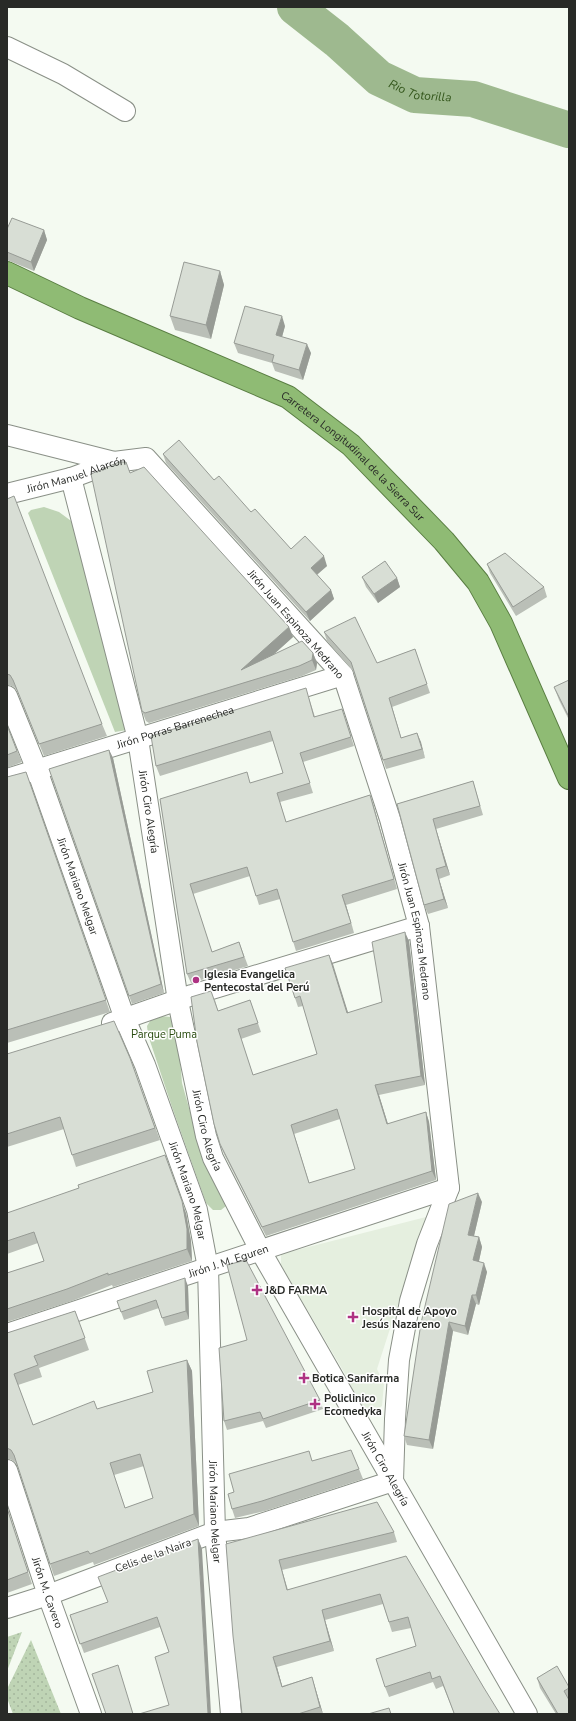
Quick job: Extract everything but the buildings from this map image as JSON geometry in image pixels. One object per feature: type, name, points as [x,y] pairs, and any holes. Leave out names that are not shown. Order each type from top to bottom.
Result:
[{"type":"highway","name":"Carretera Longitudinal de la Sierra Sur","points":[[7,273],[80,308],[288,397],[351,445],[444,541],[478,582],[501,623],[569,778]]},
{"type":"street","points":[[7,46],[63,74],[125,111]]},
{"type":"street","points":[[7,435],[114,462]]},
{"type":"street","name":"Jirón Manuel Alarcón","points":[[7,494],[71,478],[114,462],[146,458]]},
{"type":"street","name":"Jirón Juan Espinoza Medrano","points":[[146,458],[343,675],[390,819],[419,926],[449,1188],[427,1244],[410,1301],[400,1360],[395,1419],[393,1481]]},
{"type":"street","name":"Jirón Ciro Alegría","points":[[71,478],[138,738],[178,1001],[206,1136],[213,1158],[260,1250],[527,1714]]},
{"type":"street","name":"Jirón Porras Barrenechea","points":[[7,779],[343,675]]},
{"type":"street","name":"Jirón Mariano Melgar","points":[[7,696],[37,770],[125,1019],[145,1065],[197,1210],[208,1268],[215,1532],[231,1714]]},
{"type":"street","points":[[95,1028],[419,926]]},
{"type":"street","name":"Jirón J. M. Eguren","points":[[7,1334],[449,1188]]},
{"type":"street","name":"Jirón M. Cavero","points":[[7,1470],[48,1594],[91,1714]]},
{"type":"street","name":"Celis de la Naira","points":[[7,1608],[215,1532],[249,1528],[393,1481]]},
{"type":"shaded area","name":"Hospital de Apoyo Jesús Nazareno","points":[[426,1217],[377,1369],[384,1384],[382,1406],[364,1417],[348,1379],[281,1265],[281,1254]]},
{"type":"green space","points":[[44,507],[59,512],[78,526],[127,730],[115,732],[28,513],[31,510]]},
{"type":"green space","name":"Parque Puma","points":[[160,1016],[171,1017],[177,1021],[182,1083],[196,1131],[227,1198],[226,1206],[221,1210],[213,1210],[206,1203],[148,1035],[147,1026],[152,1018]]},
{"type":"green space","points":[[22,1632],[7,1671],[7,1637]]},
{"type":"green space","points":[[31,1640],[61,1714],[13,1714],[7,1698],[7,1689]]},
{"type":"waterway","name":"Rio Totorilla","points":[[295,7],[337,40],[379,78],[415,95],[473,99],[569,130]]},
{"type":"place","name":"Iglesia Evangelica Pentecostal del Perú","points":[[196,980]]},
{"type":"place","name":"J&D FARMA","points":[[257,1290]]},
{"type":"place","name":"Hospital de Apoyo Jesús Nazareno","points":[[353,1317]]},
{"type":"place","name":"Botica Sanifarma","points":[[304,1378]]},
{"type":"place","name":"Policlinico Ecomedyka","points":[[315,1404]]}]
